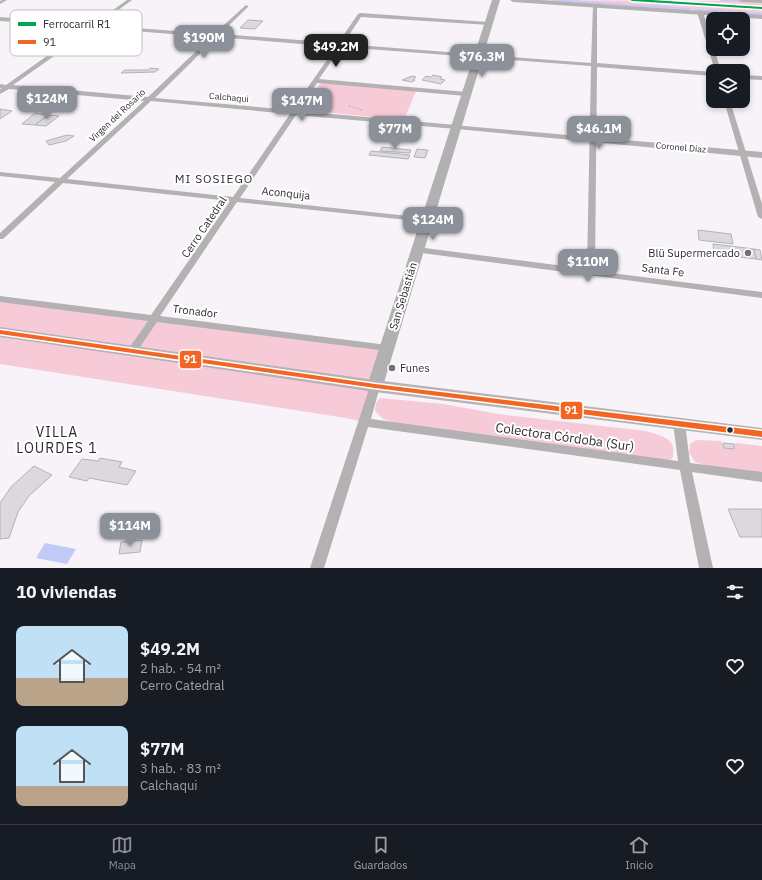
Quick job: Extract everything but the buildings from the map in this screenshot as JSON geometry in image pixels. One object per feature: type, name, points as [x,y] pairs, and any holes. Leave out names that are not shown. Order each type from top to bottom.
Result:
[{"type":"main road","name":"San Sebastián","points":[[375,386],[496,0]]},
{"type":"main road","points":[[742,0],[757,1]]},
{"type":"main road","points":[[0,332],[375,386],[762,434]]},
{"type":"street","points":[[0,3],[5,0]]},
{"type":"street","points":[[115,10],[130,0]]},
{"type":"street","points":[[513,0],[762,16]]},
{"type":"street","name":"Virgen del Rosario","points":[[0,237],[60,180],[150,99],[246,6]]},
{"type":"street","points":[[591,272],[595,6]]},
{"type":"street","points":[[700,12],[716,64]]},
{"type":"street","name":"Cerro Catedral","points":[[132,351],[296,112],[360,15],[488,24]]},
{"type":"street","points":[[0,19],[10,20]]},
{"type":"street","points":[[142,30],[706,73]]},
{"type":"street","points":[[0,92],[50,56]]},
{"type":"street","points":[[750,77],[762,78]]},
{"type":"street","points":[[316,81],[466,94]]},
{"type":"street","name":"Calchaqui","points":[[0,86],[456,127]]},
{"type":"street","points":[[729,108],[762,217]]},
{"type":"street","name":"Coronel Díaz","points":[[456,127],[762,155]]},
{"type":"street","name":"Aconquija","points":[[0,174],[236,198],[427,220]]},
{"type":"street","name":"Santa Fe","points":[[418,250],[762,295]]},
{"type":"street","name":"Tronador","points":[[0,299],[387,348]]},
{"type":"street","name":"San Sebastián","points":[[317,568],[375,386]]},
{"type":"street","name":"Colectora Córdoba (Sur)","points":[[364,422],[686,468],[762,477]]},
{"type":"street","points":[[679,424],[686,468],[706,568]]},
{"type":"shaded area","points":[[513,0],[762,1],[762,17],[750,16],[750,12],[706,13]]},
{"type":"shaded area","points":[[322,83],[416,91],[404,120],[301,110]]},
{"type":"shaded area","points":[[0,299],[387,348],[364,422],[0,364]]},
{"type":"shaded area","points":[[380,398],[444,404],[498,414],[646,431],[663,437],[671,442],[674,452],[672,459],[664,461],[402,425],[383,419],[375,411],[376,403]]},
{"type":"shaded area","points":[[696,440],[721,441],[724,448],[734,449],[734,444],[736,443],[762,446],[762,474],[707,466],[695,462],[689,453],[690,444]]},
{"type":"water","points":[[45,543],[76,549],[67,564],[36,558]]},
{"type":"waterway","points":[[553,0],[690,9]]},
{"type":"waterway","points":[[721,0],[743,1]]},
{"type":"waterway","points":[[696,10],[762,14]]},
{"type":"rail line","name":"R1","points":[[632,0],[762,8]]},
{"type":"transit line","name":"91","points":[[0,332],[375,386],[762,434]]},
{"type":"place","name":"Blü Supermercado","points":[[748,253]]},
{"type":"place","name":"Funes","points":[[392,368]]},
{"type":"district","name":"MI SOSIEGO","points":[[214,178]]},
{"type":"district","name":"VILLA LOURDES 1","points":[[57,440]]}]
